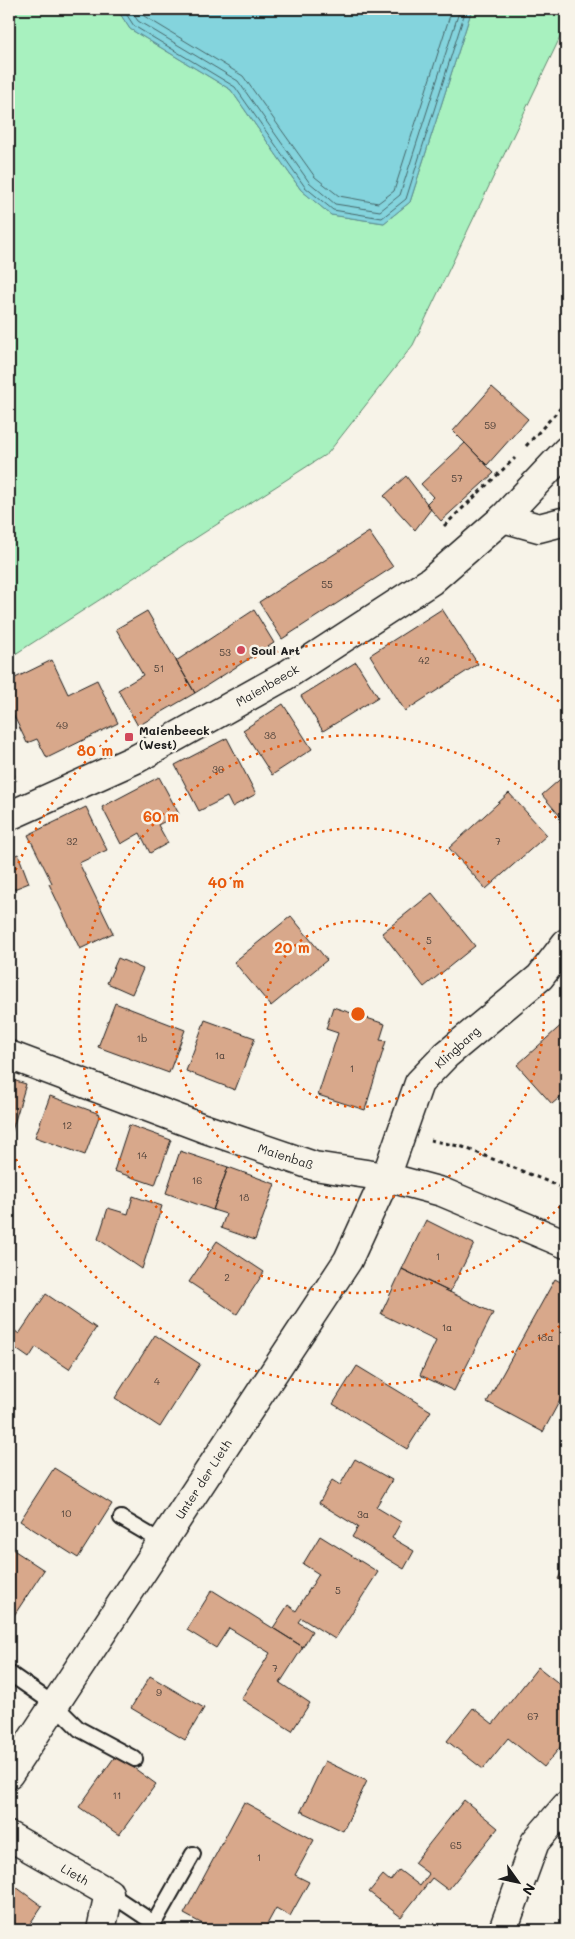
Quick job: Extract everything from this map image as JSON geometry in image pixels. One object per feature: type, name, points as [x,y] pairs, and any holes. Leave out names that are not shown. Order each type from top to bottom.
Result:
[{"type":"street","name":"Maienbeeck","points":[[9,816],[138,758],[285,676],[431,581],[503,518],[566,452]]},
{"type":"street","points":[[503,518],[539,528],[566,521]]},
{"type":"street","name":"Klingbarg","points":[[386,1177],[419,1084],[446,1055],[540,977],[566,943]]},
{"type":"street","name":"Maienbaß","points":[[9,1055],[204,1128],[314,1166],[386,1177],[442,1192],[566,1244]]},
{"type":"street","name":"Unter der Lieth","points":[[9,1774],[348,1260],[386,1177]]},
{"type":"street","points":[[503,1930],[535,1842],[566,1806]]},
{"type":"street","name":"Lieth","points":[[9,1836],[109,1893]]},
{"type":"street","points":[[101,1930],[109,1893]]},
{"type":"lane","points":[[121,1518],[162,1542]]},
{"type":"lane","points":[[9,1673],[55,1705],[79,1729],[135,1758]]},
{"type":"lane","points":[[109,1893],[154,1923],[193,1854]]},
{"type":"path","points":[[523,450],[566,402]]},
{"type":"path","points":[[443,528],[517,456]]},
{"type":"path","points":[[422,1138],[463,1147],[566,1189]]},
{"type":"green space","points":[[9,9],[117,9],[130,29],[231,90],[301,190],[331,215],[384,223],[410,202],[472,9],[566,9],[566,25],[413,345],[328,453],[9,658]]},
{"type":"water","points":[[117,9],[472,9],[410,202],[384,223],[331,215],[301,190],[231,90],[130,29]]},
{"type":"building","points":[[492,387],[528,419],[487,465],[453,431]]},
{"type":"building","points":[[465,443],[494,473],[441,521],[426,504],[433,497],[421,484]]},
{"type":"building","points":[[406,476],[431,509],[415,530],[384,496]]},
{"type":"building","points":[[369,532],[393,567],[282,639],[259,602]]},
{"type":"building","points":[[442,609],[478,664],[405,711],[370,655]]},
{"type":"building","points":[[254,610],[274,643],[195,693],[176,661]]},
{"type":"building","points":[[147,611],[195,693],[138,726],[118,690],[143,675],[116,629]]},
{"type":"building","points":[[52,660],[68,694],[97,680],[118,723],[47,758],[37,739],[27,743],[9,706],[9,681]]},
{"type":"building","points":[[356,662],[378,697],[323,731],[301,696]]},
{"type":"building","points":[[283,704],[312,749],[272,775],[243,730]]},
{"type":"building","points":[[227,738],[256,794],[232,807],[227,797],[199,811],[175,765]]},
{"type":"building","points":[[566,774],[566,823],[542,795]]},
{"type":"building","points":[[159,777],[179,814],[158,825],[168,843],[150,853],[140,833],[121,844],[102,807]]},
{"type":"building","points":[[509,793],[547,835],[486,889],[449,848]]},
{"type":"building","points":[[86,807],[107,850],[79,863],[113,933],[80,949],[49,884],[52,883],[28,835]]},
{"type":"building","points":[[18,854],[29,883],[9,891],[9,858]]},
{"type":"building","points":[[432,893],[475,946],[424,987],[382,933]]},
{"type":"building","points":[[291,916],[327,960],[271,1006],[234,962]]},
{"type":"building","points":[[118,958],[143,969],[132,994],[107,983]]},
{"type":"building","points":[[115,1003],[185,1030],[169,1073],[98,1047]]},
{"type":"building","points":[[333,1007],[385,1024],[380,1040],[386,1041],[365,1110],[318,1095],[338,1033],[326,1029]]},
{"type":"building","points":[[205,1020],[255,1038],[235,1090],[186,1071]]},
{"type":"building","points":[[566,1021],[566,1092],[552,1104],[517,1065]]},
{"type":"building","points":[[9,1079],[26,1084],[9,1141]]},
{"type":"building","points":[[50,1096],[100,1114],[85,1155],[35,1137]]},
{"type":"building","points":[[129,1125],[171,1140],[155,1185],[114,1171]]},
{"type":"building","points":[[180,1151],[228,1167],[213,1210],[166,1193]]},
{"type":"building","points":[[228,1167],[275,1184],[255,1240],[221,1228],[226,1214],[213,1210]]},
{"type":"building","points":[[133,1196],[162,1206],[142,1269],[98,1239],[108,1208],[128,1214]]},
{"type":"building","points":[[426,1220],[474,1244],[450,1292],[402,1269]]},
{"type":"building","points":[[217,1241],[264,1272],[237,1314],[189,1282]]},
{"type":"building","points":[[402,1269],[493,1313],[454,1391],[420,1375],[436,1341],[381,1314]]},
{"type":"building","points":[[555,1279],[566,1285],[566,1389],[543,1432],[487,1402]]},
{"type":"building","points":[[46,1294],[96,1328],[69,1369],[36,1347],[29,1358],[9,1344],[9,1326],[19,1334]]},
{"type":"building","points":[[155,1335],[200,1364],[160,1427],[115,1398]]},
{"type":"building","points":[[357,1366],[431,1411],[407,1449],[333,1404]]},
{"type":"building","points":[[355,1459],[392,1480],[376,1507],[401,1522],[392,1538],[414,1551],[404,1569],[352,1537],[358,1527],[319,1503],[332,1480],[340,1485]]},
{"type":"building","points":[[54,1468],[112,1504],[78,1558],[20,1521]]},
{"type":"building","points":[[320,1536],[378,1572],[335,1639],[301,1618],[298,1622],[312,1631],[303,1647],[273,1628],[288,1605],[296,1611],[319,1574],[303,1564]]},
{"type":"building","points":[[9,1547],[44,1570],[9,1623]]},
{"type":"building","points":[[566,1564],[566,1584],[558,1579]]},
{"type":"building","points":[[212,1590],[303,1647],[280,1683],[310,1703],[292,1731],[241,1699],[270,1653],[229,1628],[216,1648],[187,1630]]},
{"type":"building","points":[[538,1667],[566,1689],[566,1740],[544,1767],[508,1738],[483,1769],[447,1741],[473,1708],[493,1724]]},
{"type":"building","points":[[150,1676],[204,1708],[185,1740],[131,1708]]},
{"type":"building","points":[[116,1755],[156,1784],[119,1835],[79,1807]]},
{"type":"building","points":[[325,1761],[367,1781],[343,1831],[301,1811]]},
{"type":"building","points":[[464,1800],[498,1828],[448,1890],[432,1878],[401,1917],[369,1892],[383,1875],[390,1881],[399,1870],[420,1886],[429,1874],[414,1863]]},
{"type":"building","points":[[244,1802],[314,1840],[295,1875],[309,1882],[290,1916],[276,1908],[264,1930],[214,1930],[184,1914]]},
{"type":"building","points":[[12,1884],[42,1906],[27,1928],[29,1930],[9,1930],[9,1888]]},
{"type":"place","name":"Soul Art","points":[[241,650]]},
{"type":"place","name":"Maienbeeck (West)","points":[[129,737]]}]
